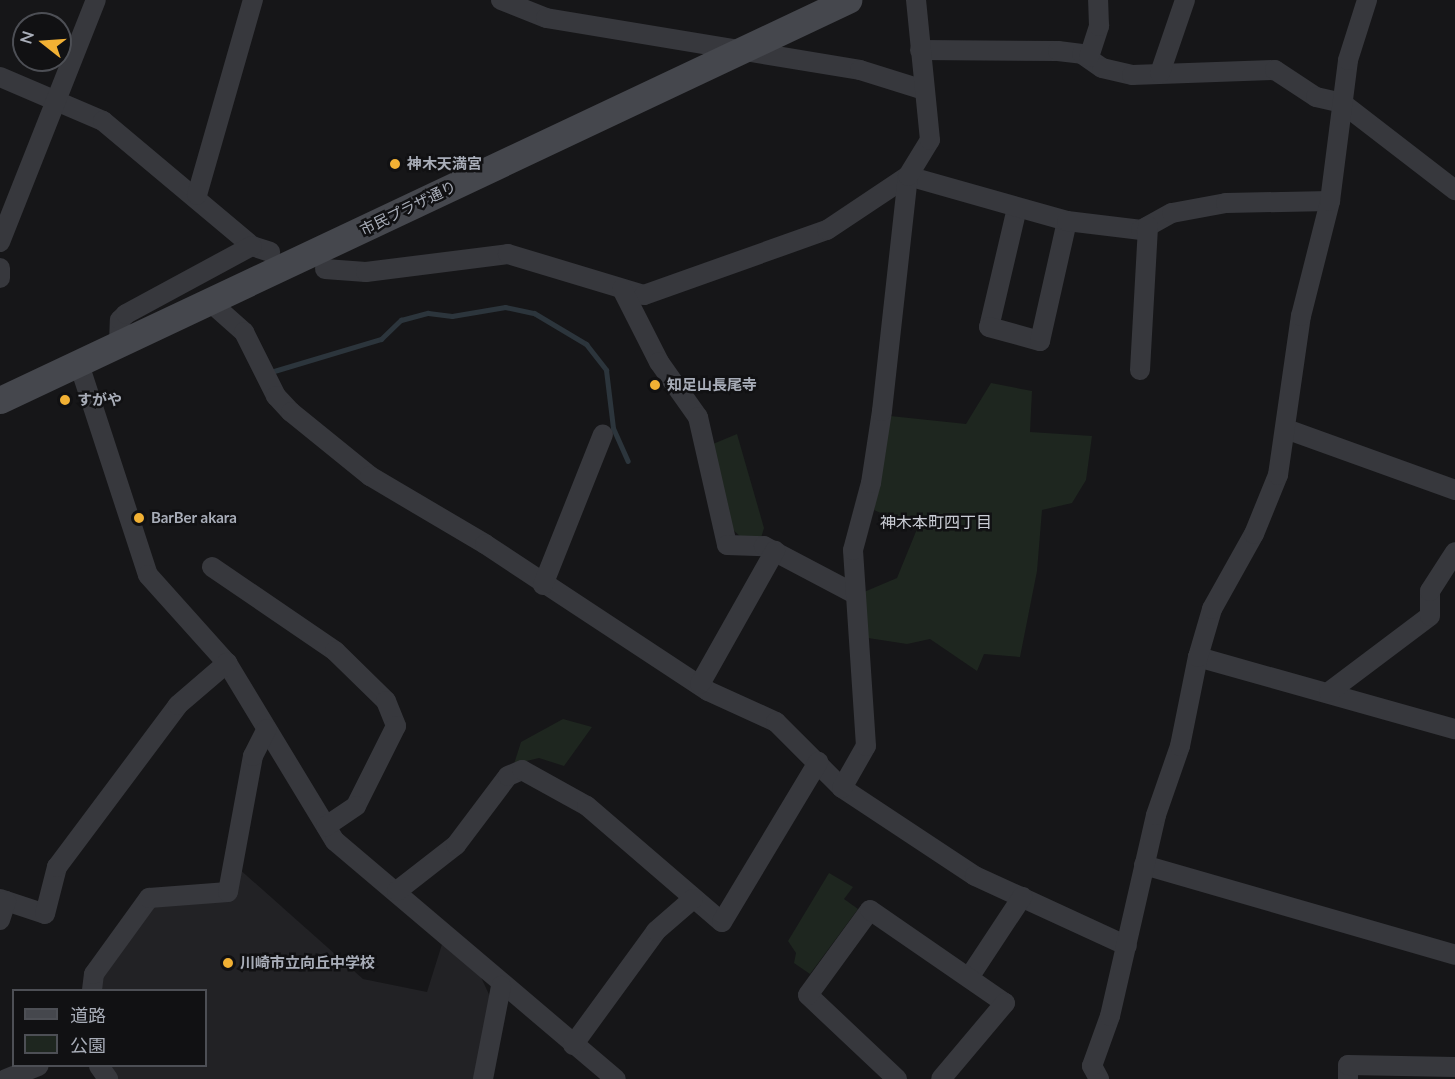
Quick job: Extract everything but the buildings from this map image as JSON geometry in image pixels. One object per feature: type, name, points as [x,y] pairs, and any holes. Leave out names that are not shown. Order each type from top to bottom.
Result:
[{"type":"street","points":[[0,242],[96,0]]},
{"type":"street","points":[[196,195],[253,0]]},
{"type":"street","points":[[501,0],[546,18],[892,77],[924,90]]},
{"type":"street","name":"市民プラザ通り","points":[[0,400],[848,0]]},
{"type":"street","points":[[325,269],[366,272],[508,254],[644,294],[827,230],[908,176],[930,140],[916,0]]},
{"type":"street","points":[[1089,57],[1099,26],[1098,0]]},
{"type":"street","points":[[1160,73],[1185,0]]},
{"type":"street","points":[[1090,1075],[1128,946],[1144,865],[1180,746],[1198,657],[1212,609],[1254,534],[1278,475],[1301,316],[1330,201],[1342,103],[1367,0]]},
{"type":"street","points":[[920,51],[1058,51],[1089,57],[1102,68],[1132,75],[1275,70],[1316,97],[1342,103],[1455,190]]},
{"type":"street","points":[[0,77],[103,121],[261,249],[126,314],[120,320],[119,344]]},
{"type":"street","points":[[908,176],[1067,221],[1141,230],[1172,213],[1226,203],[1330,201]]},
{"type":"street","points":[[842,788],[866,746],[862,647],[853,593],[853,550],[879,432],[908,176]]},
{"type":"street","points":[[1017,208],[989,327],[1040,341],[1067,221]]},
{"type":"street","points":[[1140,370],[1148,226]]},
{"type":"street","points":[[0,268],[0,278]]},
{"type":"street","points":[[622,289],[658,362],[698,417],[727,545],[775,551],[853,593]]},
{"type":"street","points":[[209,301],[244,332],[276,396],[311,430],[369,476],[746,712],[776,722],[842,788],[975,876],[1128,946]]},
{"type":"street","points":[[78,364],[148,575],[226,663],[335,841],[397,891],[501,986],[616,1079]]},
{"type":"street","points":[[1286,429],[1455,490]]},
{"type":"street","points":[[543,585],[603,434]]},
{"type":"street","points":[[700,684],[775,551]]},
{"type":"street","points":[[1329,692],[1430,616],[1430,591],[1455,552]]},
{"type":"street","points":[[212,567],[334,651],[386,701],[396,726],[356,806],[326,826]]},
{"type":"street","points":[[1198,657],[1455,729]]},
{"type":"street","points":[[0,920],[3,900],[45,914],[57,867],[178,705],[226,663]]},
{"type":"street","points":[[92,989],[94,974],[149,898],[228,892],[253,756],[267,729]]},
{"type":"street","points":[[397,891],[456,845],[508,776],[522,770],[587,806],[722,922],[818,762]]},
{"type":"street","points":[[1144,865],[1455,955]]},
{"type":"street","points":[[970,976],[1022,897]]},
{"type":"street","points":[[573,1046],[656,931],[693,899]]},
{"type":"street","points":[[897,1079],[808,994],[870,910],[970,976],[1005,1003],[941,1079]]},
{"type":"street","points":[[483,1079],[501,986]]},
{"type":"street","points":[[1348,1079],[1348,1065],[1455,1067]]},
{"type":"street","points":[[6,1079],[34,1067]]},
{"type":"shaded area","name":"川崎市立向丘中学校","points":[[237,867],[363,979],[427,992],[443,941],[479,973],[493,1003],[474,1079],[116,1079],[108,1067],[207,1067],[207,989],[98,989],[100,977],[151,906],[232,900]]},
{"type":"green space","points":[[991,383],[1032,391],[1030,432],[1092,436],[1086,480],[1072,503],[1042,510],[1037,571],[1020,657],[984,654],[977,671],[930,639],[907,644],[868,638],[864,592],[897,578],[917,529],[874,510],[890,416],[966,424]]},
{"type":"green space","points":[[737,434],[764,528],[761,538],[743,539],[731,528],[713,444]]},
{"type":"green space","points":[[563,719],[592,727],[564,766],[539,758],[514,764],[521,742]]},
{"type":"green space","points":[[829,873],[853,887],[844,899],[858,909],[810,974],[794,963],[796,953],[788,941]]},
{"type":"waterway","points":[[274,371],[381,339],[401,320],[428,313],[452,316],[505,307],[534,313],[586,344],[606,370],[613,428],[628,461]]},
{"type":"place","name":"神木天満宮","points":[[395,164]]},
{"type":"place","name":"知足山長尾寺","points":[[655,385]]},
{"type":"place","name":"すがや","points":[[65,400]]},
{"type":"place","name":"BarBer akara","points":[[139,518]]},
{"type":"place","name":"川崎市立向丘中学校","points":[[228,963]]},
{"type":"district","name":"神木本町四丁目","points":[[936,522]]}]
